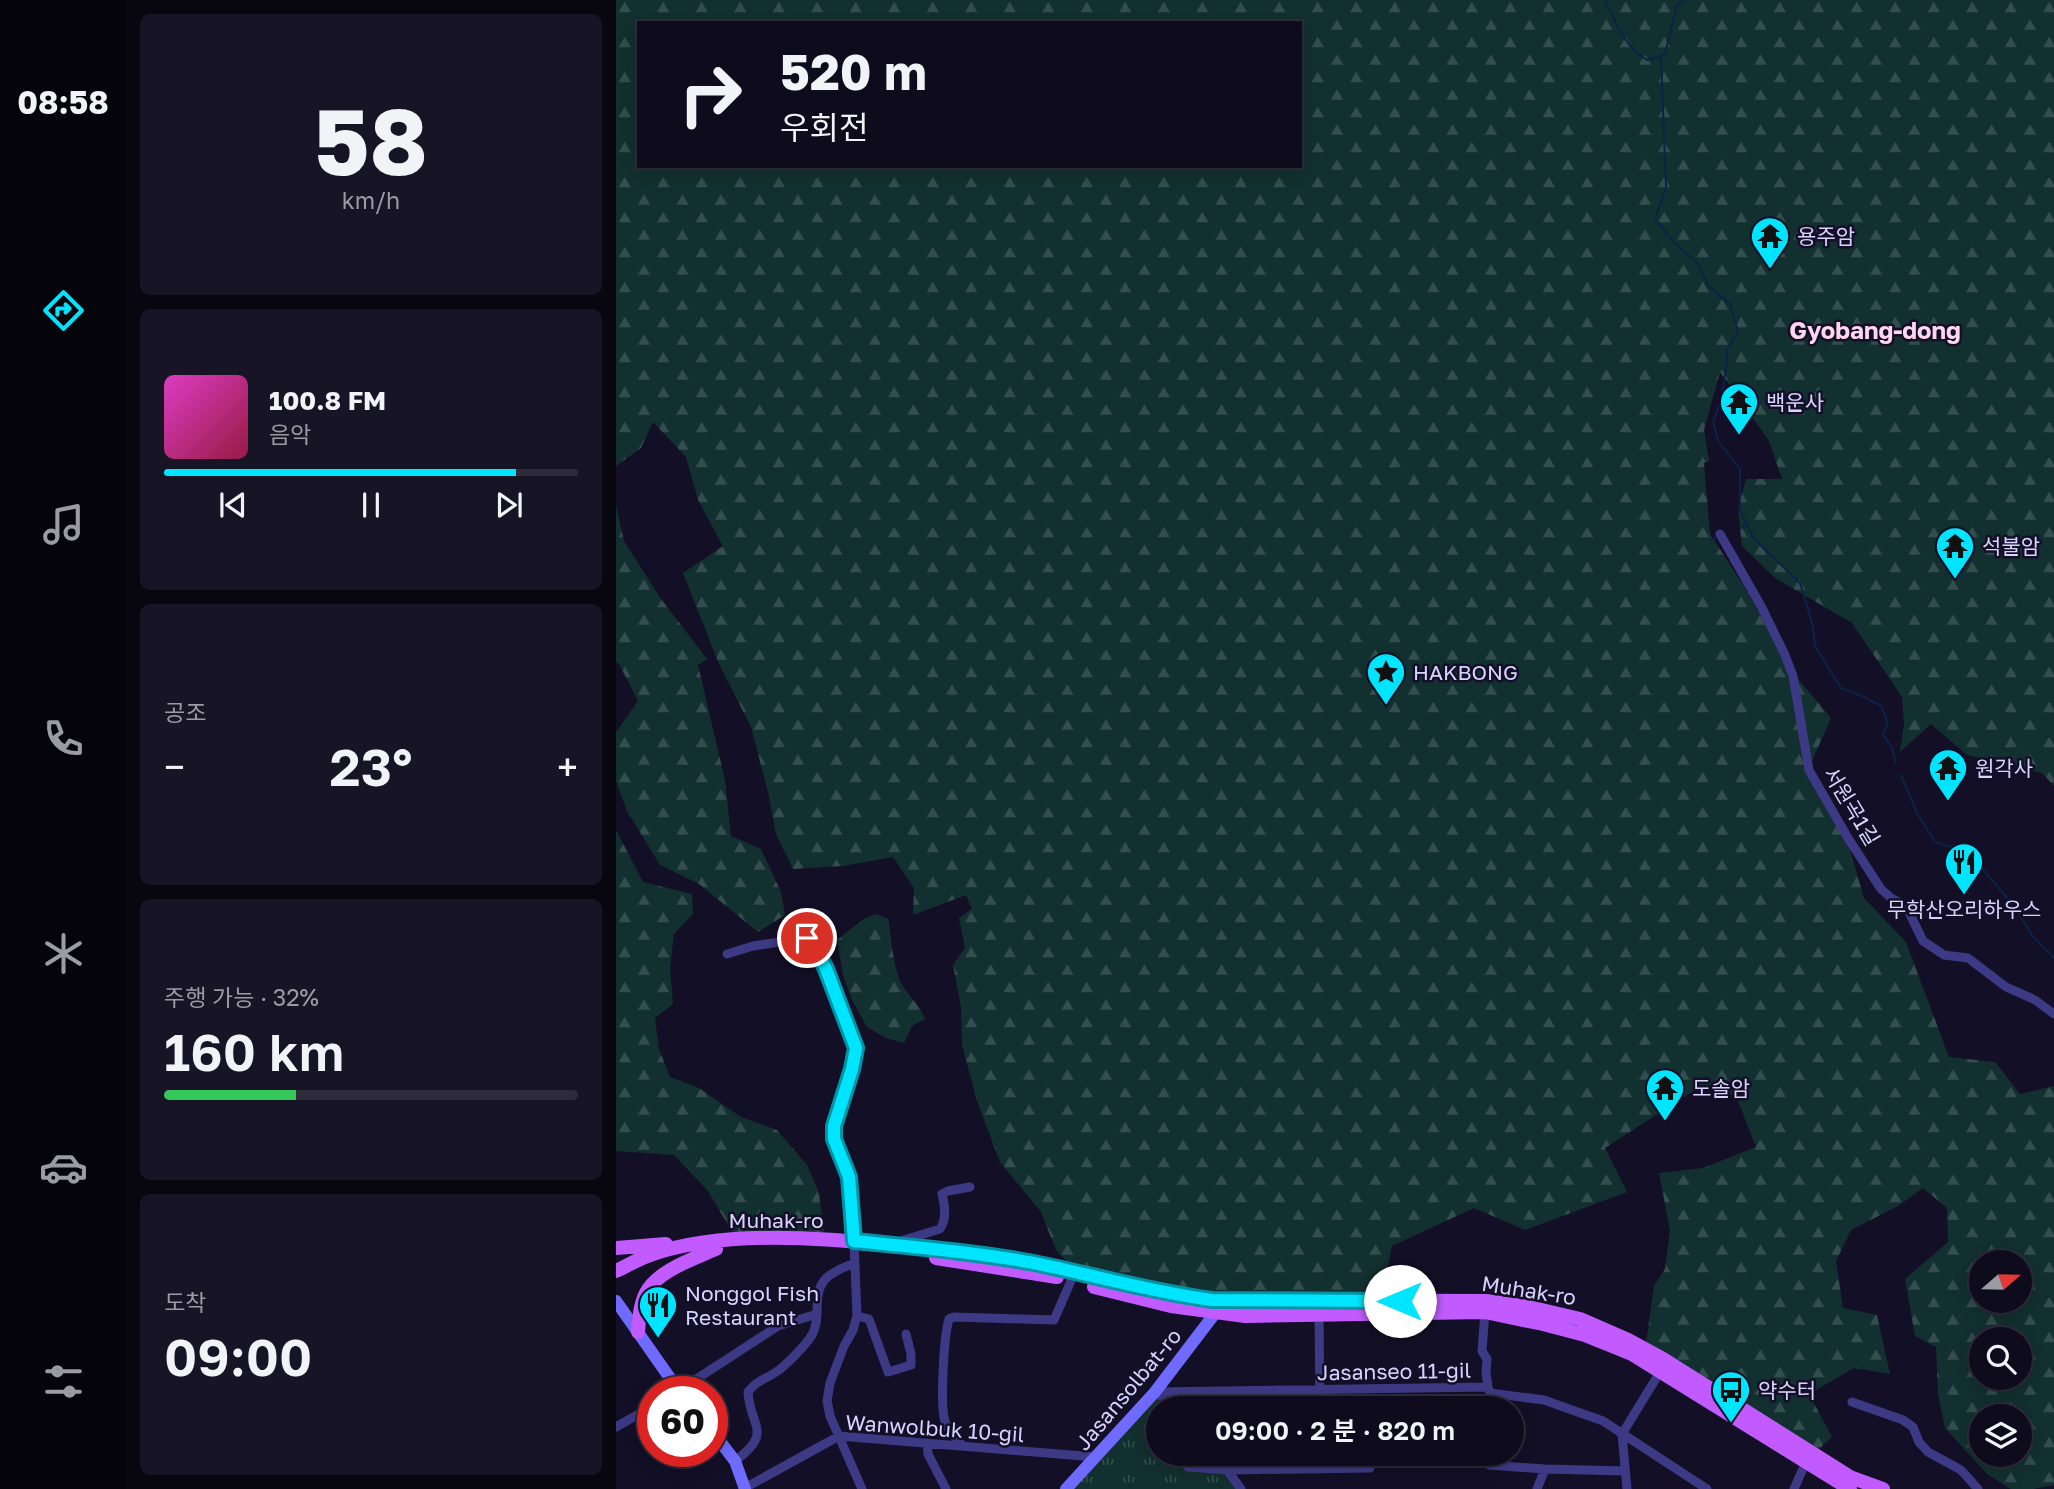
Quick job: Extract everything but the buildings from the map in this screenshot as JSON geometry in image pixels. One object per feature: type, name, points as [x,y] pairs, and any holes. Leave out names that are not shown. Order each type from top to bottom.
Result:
[{"type":"main road","name":"Muhak-ro","points":[[616,1248],[689,1240],[713,1246]]},
{"type":"main road","name":"Muhak-ro","points":[[854,1252],[890,1245],[1011,1259],[1184,1297],[1245,1316],[1451,1311],[1485,1312],[1543,1324],[1585,1335],[1632,1354],[1850,1489]]},
{"type":"main road","name":"Muhak-ro","points":[[616,1281],[653,1262],[713,1246]]},
{"type":"main road","name":"Muhak-ro","points":[[638,1332],[642,1303],[647,1291],[663,1275],[713,1246]]},
{"type":"main road","name":"Muhak-ro","points":[[616,1271],[648,1256],[713,1246],[780,1248],[940,1259],[1071,1281],[1171,1306],[1486,1301],[1529,1307],[1580,1319],[1628,1340],[1663,1359],[1850,1477],[1883,1489]]},
{"type":"main road","points":[[616,1301],[669,1376]]},
{"type":"main road","name":"Jasansolbat-ro","points":[[1066,1489],[1155,1392],[1218,1306]]},
{"type":"main road","points":[[728,1452],[735,1461],[744,1489]]},
{"type":"street","name":"서원곡1길","points":[[1720,534],[1761,606],[1793,676],[1809,770],[1881,889],[1906,906],[1923,941],[1944,955],[1968,958],[2006,987],[2035,1000],[2054,1014]]},
{"type":"street","points":[[727,954],[753,946],[807,938],[826,969],[856,1048],[834,1126],[834,1139],[849,1177],[857,1316],[827,1392],[828,1409],[862,1489]]},
{"type":"street","points":[[890,1245],[940,1229],[944,1223],[945,1206],[942,1194],[970,1187]]},
{"type":"street","points":[[735,1461],[751,1447],[758,1433],[748,1392],[759,1380],[778,1370],[805,1345],[817,1323],[820,1286],[825,1279],[845,1266],[854,1252]]},
{"type":"street","points":[[963,1446],[947,1427],[943,1412],[949,1319],[1054,1320],[1071,1281]]},
{"type":"street","points":[[1485,1312],[1482,1351],[1487,1359],[1489,1396]]},
{"type":"street","points":[[702,1376],[778,1326],[817,1314]]},
{"type":"street","points":[[1320,1315],[1320,1396]]},
{"type":"street","points":[[857,1316],[869,1319],[888,1372],[911,1365],[906,1334]]},
{"type":"street","points":[[1628,1489],[1622,1434],[1660,1371]]},
{"type":"street","name":"Jasanseo 11-gil","points":[[1155,1392],[1489,1390],[1544,1400],[1603,1421],[1707,1489]]},
{"type":"street","points":[[1155,1392],[1162,1396]]},
{"type":"street","points":[[1852,1402],[1903,1420],[1913,1427],[1928,1452],[1961,1470],[1978,1489]]},
{"type":"street","points":[[616,1427],[637,1415]]},
{"type":"street","name":"Wanwolbuk 10-gil","points":[[744,1489],[839,1436],[1095,1458]]},
{"type":"street","points":[[927,1443],[928,1454],[946,1489]]},
{"type":"street","points":[[1794,1489],[1807,1462]]},
{"type":"street","points":[[1188,1466],[1227,1470],[1370,1468]]},
{"type":"street","points":[[1503,1466],[1625,1471]]},
{"type":"street","points":[[1537,1489],[1545,1469]]},
{"type":"street","points":[[1227,1470],[1241,1489]]},
{"type":"green space","points":[[616,0],[2054,0],[2054,786],[2042,773],[1967,755],[1931,724],[1900,752],[1904,724],[1902,697],[1852,623],[1775,578],[1742,546],[1738,509],[1746,479],[1782,479],[1769,441],[1720,372],[1704,430],[1709,461],[1704,463],[1710,534],[1749,594],[1787,666],[1831,718],[1808,770],[1849,846],[1864,898],[1906,942],[1949,1057],[1995,1062],[2020,1094],[2054,1086],[2054,1485],[2011,1489],[1981,1467],[2032,1467],[2032,1404],[1969,1404],[1969,1454],[1945,1428],[1938,1394],[1936,1347],[1915,1336],[1905,1279],[1948,1242],[1947,1208],[1923,1188],[1898,1206],[1851,1230],[1836,1261],[1843,1308],[1877,1315],[1890,1374],[1854,1368],[1809,1394],[1832,1437],[1819,1449],[1646,1343],[1654,1286],[1665,1269],[1670,1231],[1659,1173],[1703,1168],[1756,1147],[1736,1096],[1701,1086],[1605,1148],[1627,1192],[1525,1230],[1474,1208],[1392,1246],[1384,1287],[1376,1297],[1245,1302],[1080,1275],[1056,1250],[1041,1212],[1000,1162],[977,1101],[962,1045],[961,1007],[953,965],[965,948],[959,918],[972,909],[966,895],[913,915],[914,888],[893,857],[843,866],[793,869],[776,834],[751,727],[719,664],[683,573],[723,546],[698,500],[686,457],[653,422],[641,448],[616,466]]},
{"type":"green space","points":[[616,505],[624,541],[661,599],[707,659],[698,665],[725,780],[731,836],[761,849],[781,892],[785,915],[758,932],[699,884],[660,865],[627,811],[616,781],[616,732],[638,701],[616,662]]},
{"type":"green space","points":[[616,830],[643,882],[692,894],[693,914],[674,934],[670,968],[673,1004],[655,1018],[659,1049],[670,1077],[699,1088],[741,1117],[777,1130],[807,1165],[819,1193],[824,1233],[735,1237],[708,1191],[674,1155],[616,1151]]},
{"type":"green space","points":[[877,914],[888,919],[900,982],[925,1019],[912,1026],[904,1043],[886,1038],[867,1027],[852,1000],[843,975],[837,940],[865,918]]},
{"type":"green space","points":[[801,922],[823,931],[825,947],[818,962],[803,961],[791,955],[788,939],[790,925]]},
{"type":"green space","points":[[1146,1406],[1146,1466],[1186,1466],[1187,1469],[1224,1472],[1237,1489],[1071,1489]]},
{"type":"waterway","points":[[1605,0],[1632,48],[1647,60],[1661,56],[1666,188],[1655,219],[1673,241],[1697,263],[1709,287],[1730,304],[1738,331],[1727,350],[1720,404],[1713,421],[1718,441],[1740,469],[1740,511],[1747,524]]},
{"type":"waterway","points":[[1661,56],[1665,54],[1677,5],[1686,0]]},
{"type":"waterway","points":[[1741,528],[1747,524],[1754,539],[1800,583],[1813,626],[1815,646],[1841,688],[1881,706],[1888,723],[1883,734],[1892,748],[1896,764]]},
{"type":"waterway","points":[[1711,540],[1715,538]]},
{"type":"waterway","points":[[1901,775],[1917,813],[1935,842],[1968,852],[2015,907],[2032,935],[2054,958]]},
{"type":"place","name":"용주암","points":[[1770,270]]},
{"type":"place","name":"백운사","points":[[1739,436]]},
{"type":"place","name":"석불암","points":[[1955,580]]},
{"type":"place","name":"HAKBONG","points":[[1386,706]]},
{"type":"place","name":"원각사","points":[[1948,802]]},
{"type":"place","name":"무학산오리하우스","points":[[1964,896]]},
{"type":"place","name":"도솔암","points":[[1665,1122]]},
{"type":"place","name":"Nonggol Fish Restaurant","points":[[658,1339]]},
{"type":"place","name":"약수터","points":[[1731,1424]]},
{"type":"district","name":"Gyobang-dong","points":[[1875,329]]},
{"type":"route","points":[[807,938],[826,969],[856,1048],[834,1126],[834,1139],[849,1177],[854,1241],[990,1255],[1184,1297],[1240,1301],[1400,1301]]}]
